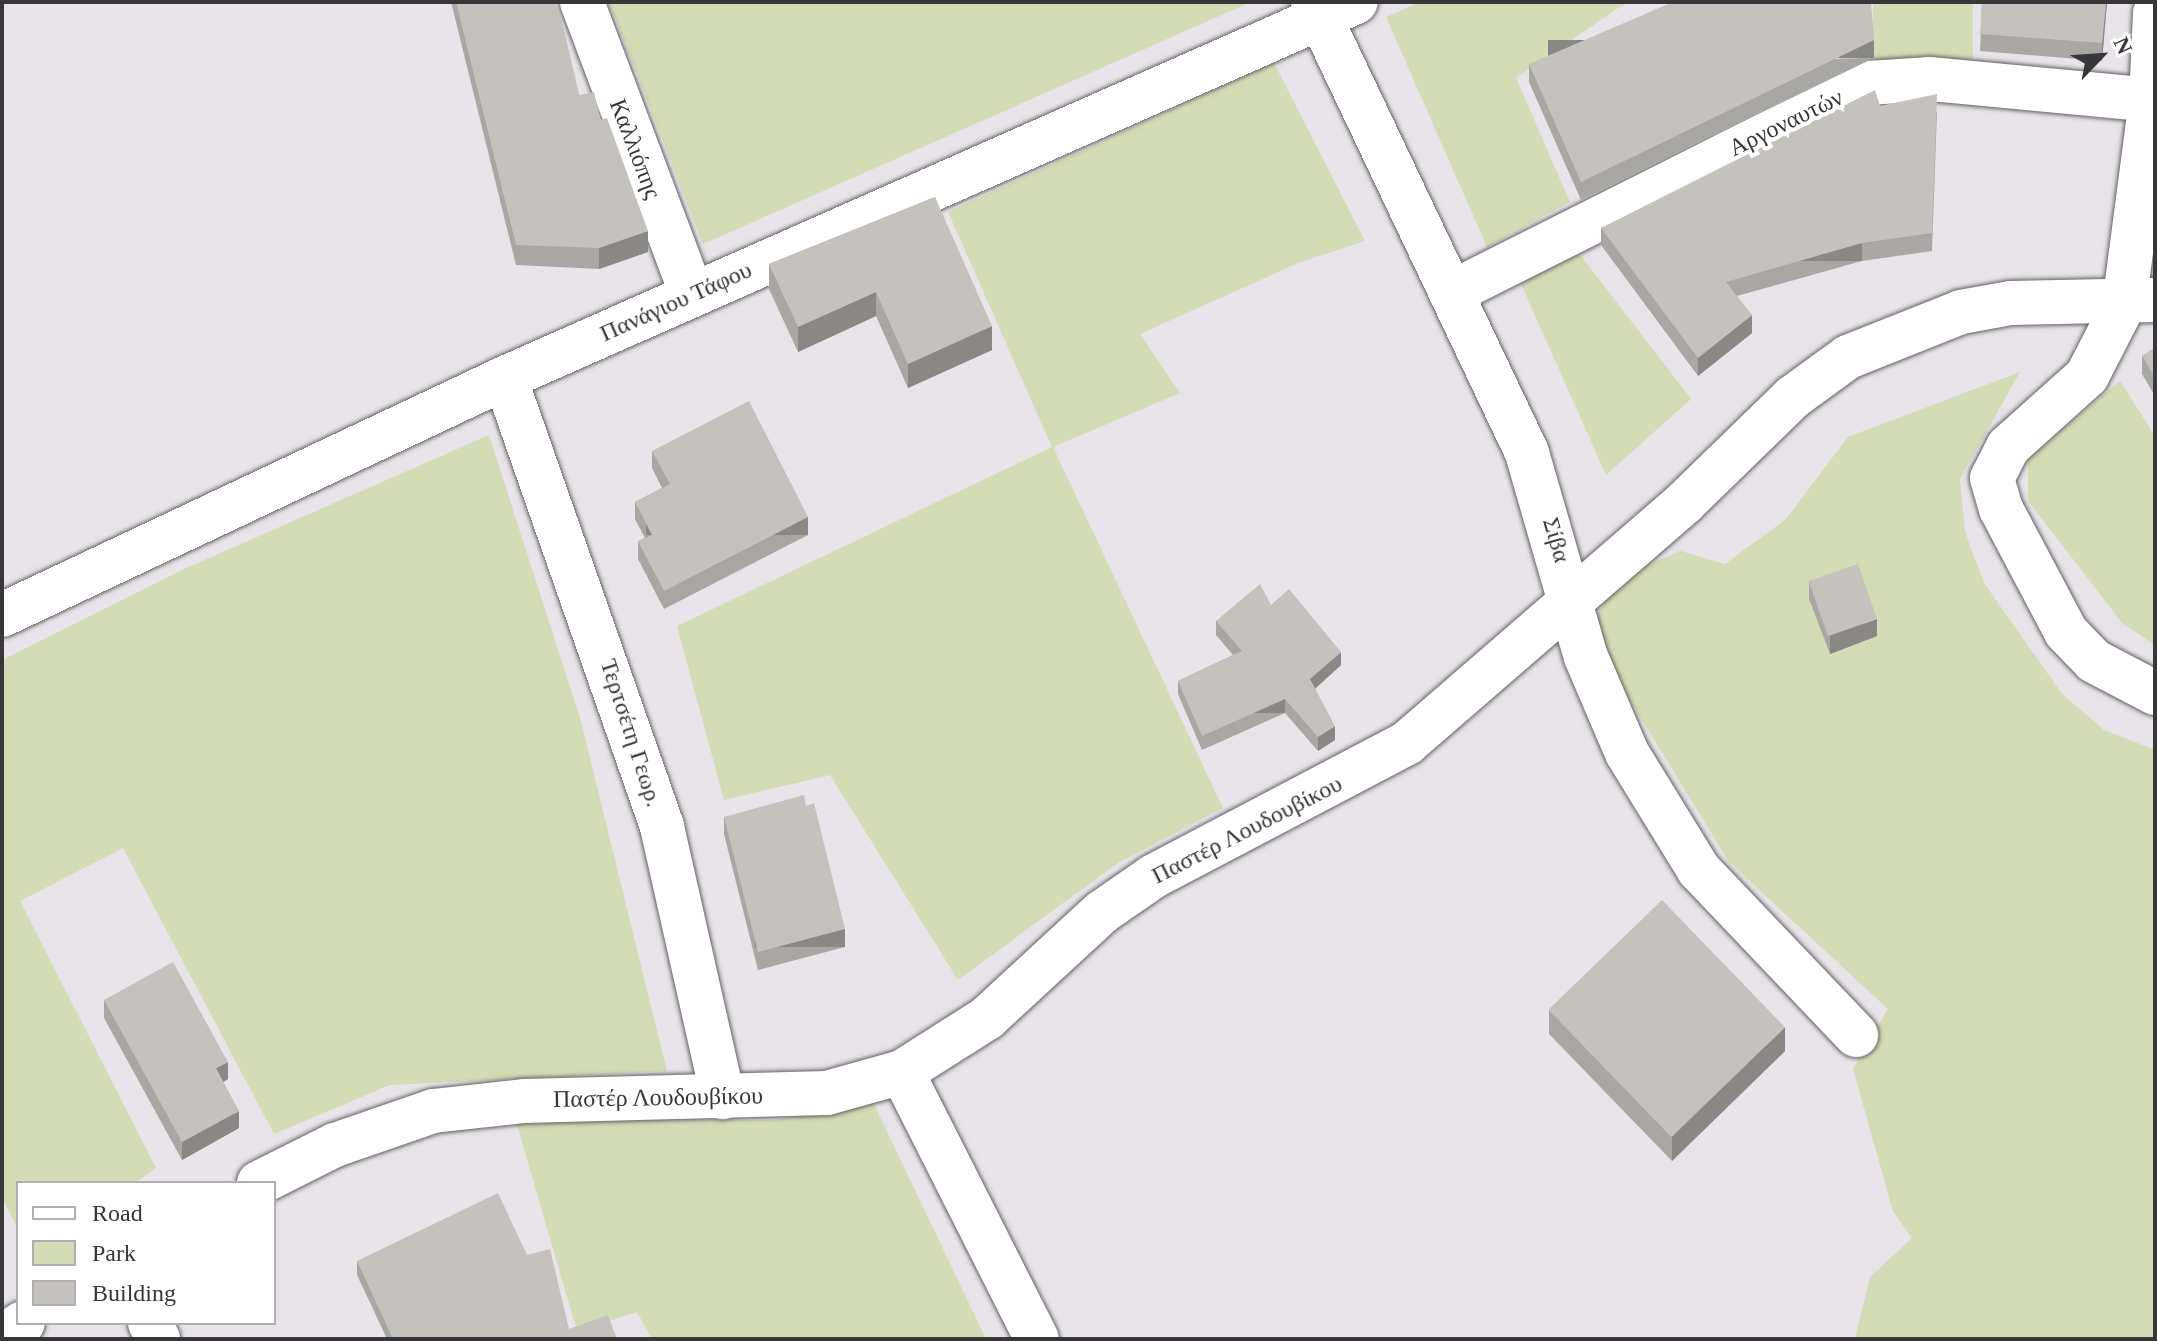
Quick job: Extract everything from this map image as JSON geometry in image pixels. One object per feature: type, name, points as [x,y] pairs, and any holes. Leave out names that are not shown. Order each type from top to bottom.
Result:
[{"type":"street","name":"Καλλιόπης","points":[[582,2],[692,294]]},
{"type":"street","name":"Πανάγιου Τάφου","points":[[2,615],[505,378],[1330,8]]},
{"type":"street","name":"Σίβα","points":[[1330,8],[1451,293],[1527,453],[1605,707],[1664,818],[1741,920],[1856,1035]]},
{"type":"street","points":[[2155,13],[2139,302],[2087,376],[2008,447],[1992,478],[2001,509],[2066,632],[2094,661],[2155,693]]},
{"type":"street","name":"Αργοναυτών","points":[[1451,293],[1868,83],[1930,79],[2151,100]]},
{"type":"street","name":"Παστέρ Λουδουβίκου","points":[[263,1181],[335,1145],[433,1111],[525,1101],[723,1097],[850,1090],[902,1072],[987,1018],[1102,912],[1154,876],[1407,743],[1571,596],[1684,503],[1793,397],[1848,357],[1961,312],[2026,302],[2139,302]]},
{"type":"street","name":"Τερτσέτη Γεωρ.","points":[[505,378],[657,813],[723,1097]]},
{"type":"street","points":[[902,1072],[1037,1339]]},
{"type":"street","points":[[2,1337],[20,1325]]},
{"type":"green space","points":[[609,2],[1251,2],[703,244]]},
{"type":"green space","points":[[1420,2],[1627,2],[1516,78],[1570,202],[1487,247],[1386,17]]},
{"type":"green space","points":[[1873,2],[1973,2],[1973,59],[1873,59]]},
{"type":"green space","points":[[1274,63],[1365,241],[1298,263],[1140,334],[1180,393],[1053,447],[1223,808],[1118,863],[958,980],[830,775],[724,800],[677,626],[1052,447],[948,212]]},
{"type":"green space","points":[[1578,252],[1691,399],[1606,475],[1521,284]]},
{"type":"green space","points":[[2020,372],[1960,479],[1965,532],[1984,583],[2062,694],[2104,730],[2155,750],[2155,1339],[1855,1339],[1870,1277],[1912,1238],[1893,1211],[1853,1069],[1888,1009],[1729,862],[1617,679],[1595,622],[1609,593],[1649,564],[1681,551],[1725,564],[1786,519],[1848,437]]},
{"type":"green space","points":[[2120,381],[2155,436],[2155,645],[2123,624],[2028,501],[2028,459]]},
{"type":"green space","points":[[489,435],[580,718],[667,1071],[390,1085],[274,1134],[123,848],[20,901],[156,1168],[138,1181],[16,1181],[16,1225],[2,1198],[2,660],[184,569]]},
{"type":"green space","points":[[872,1100],[986,1339],[652,1339],[637,1312],[577,1331],[515,1118],[776,1120]]},
{"type":"building","points":[[456,2],[557,2],[579,95],[594,92],[601,120],[607,118],[648,231],[599,248],[516,245]]},
{"type":"building","points":[[1673,2],[1871,2],[1874,40],[1581,182],[1529,64]]},
{"type":"building","points":[[1982,2],[2106,2],[2102,43],[1980,34]]},
{"type":"building","points":[[1875,90],[1880,106],[1937,94],[1932,233],[1862,243],[1726,282],[1752,315],[1698,358],[1601,228]]},
{"type":"building","points":[[935,197],[992,326],[908,364],[876,292],[798,327],[769,264]]},
{"type":"building","points":[[2155,348],[2155,378],[2142,356]]},
{"type":"building","points":[[749,401],[808,517],[664,591],[638,541],[652,535],[635,502],[670,484],[652,451]]},
{"type":"building","points":[[1858,564],[1877,619],[1828,636],[1809,581]]},
{"type":"building","points":[[1260,584],[1271,605],[1289,589],[1341,652],[1310,679],[1335,726],[1318,737],[1285,699],[1202,736],[1178,681],[1242,651],[1216,621]]},
{"type":"building","points":[[804,795],[806,806],[814,803],[845,929],[758,952],[724,817]]},
{"type":"building","points":[[1662,900],[1785,1027],[1671,1137],[1548,1010]]},
{"type":"building","points":[[173,962],[228,1062],[216,1068],[239,1111],[182,1142],[104,1000]]},
{"type":"building","points":[[498,1193],[527,1255],[550,1249],[569,1329],[608,1315],[617,1339],[393,1339],[357,1261]]}]
